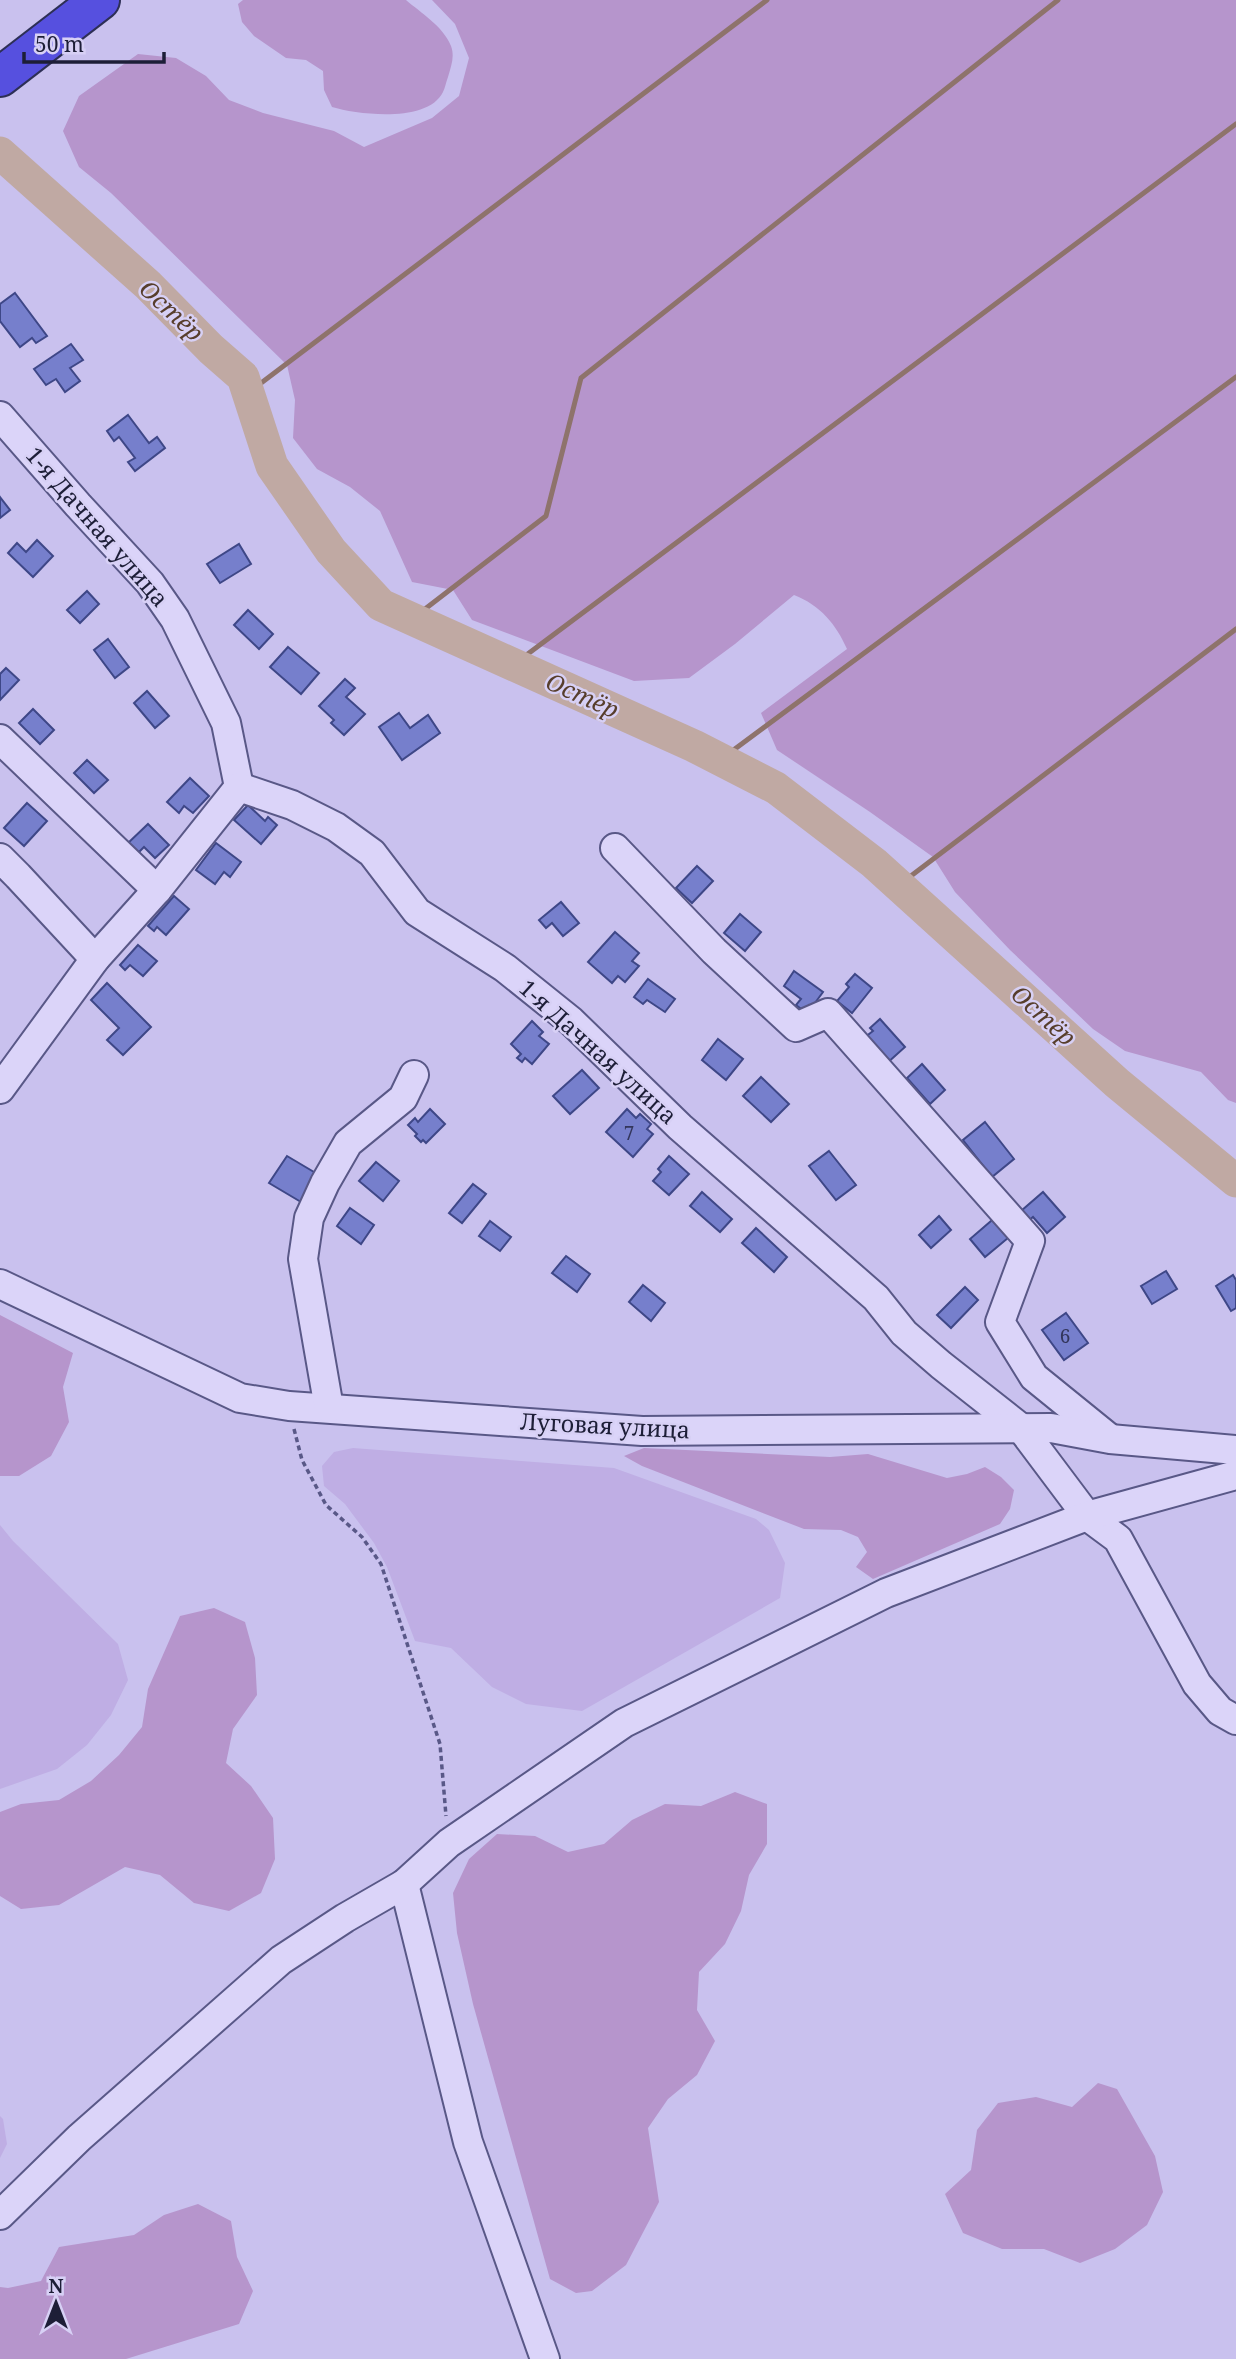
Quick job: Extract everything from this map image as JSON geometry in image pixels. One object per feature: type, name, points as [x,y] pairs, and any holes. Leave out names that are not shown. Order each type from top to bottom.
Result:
[{"type":"highway","points":[[0,77],[100,0]]},
{"type":"street","name":"1-я Дачная улица","points":[[0,416],[150,583],[175,619],[226,723],[239,788],[292,805],[336,827],[372,853],[417,912],[505,968],[571,1021],[680,1127],[876,1298],[904,1333],[1021,1428],[1087,1516],[1118,1539],[1197,1684],[1220,1711],[1236,1720]]},
{"type":"street","points":[[0,739],[157,890]]},
{"type":"street","points":[[0,1089],[95,959],[157,890],[239,788]]},
{"type":"street","points":[[615,848],[714,951],[796,1027],[828,1013],[1030,1241],[1000,1322],[1034,1377],[1110,1439]]},
{"type":"street","points":[[0,859],[95,959]]},
{"type":"street","points":[[329,1408],[303,1259],[309,1218],[348,1143],[403,1098],[414,1075]]},
{"type":"street","name":"Луговая улица","points":[[0,1284],[240,1398],[289,1406],[642,1431],[1051,1428],[1110,1439],[1236,1450]]},
{"type":"street","points":[[0,2215],[79,2138],[281,1960],[404,1884],[449,1843],[624,1723],[886,1593],[1087,1516],[1236,1475]]},
{"type":"street","points":[[404,1884],[468,2142],[545,2359]]},
{"type":"path","points":[[289,1406],[302,1460],[326,1505],[362,1537],[381,1564],[440,1744],[449,1843]]},
{"type":"shaded area","points":[[243,0],[406,0],[437,26],[451,46],[452,61],[443,92],[435,102],[423,109],[408,112],[375,114],[332,107],[324,90],[323,71],[306,60],[286,58],[254,36],[242,22],[238,4]]},
{"type":"shaded area","points":[[432,0],[1236,0],[1236,1103],[1228,1100],[1201,1072],[1125,1051],[1093,1029],[1010,950],[955,892],[933,857],[777,750],[761,713],[847,649],[838,631],[812,604],[794,595],[689,678],[634,681],[472,620],[453,590],[412,582],[380,511],[350,487],[317,469],[293,438],[295,400],[287,365],[111,193],[79,167],[63,131],[79,96],[138,54],[176,58],[206,76],[229,100],[263,113],[334,131],[364,147],[432,118],[459,96],[469,58],[455,24]]},
{"type":"shaded area","points":[[0,1315],[73,1353],[63,1387],[69,1422],[51,1456],[19,1476],[0,1476]]},
{"type":"shaded area","points":[[353,1448],[614,1468],[756,1519],[769,1530],[785,1563],[780,1598],[582,1711],[526,1704],[492,1687],[451,1648],[415,1641],[387,1567],[374,1543],[345,1504],[324,1486],[322,1466],[334,1452]]},
{"type":"shaded area","points":[[644,1448],[830,1457],[868,1454],[947,1478],[985,1467],[1001,1477],[1014,1490],[1010,1509],[1000,1524],[873,1579],[856,1567],[867,1552],[858,1537],[841,1530],[804,1529],[642,1466],[624,1456]]},
{"type":"shaded area","points":[[0,1525],[118,1644],[128,1680],[111,1715],[87,1745],[57,1769],[0,1789]]},
{"type":"shaded area","points":[[214,1608],[245,1622],[255,1658],[257,1695],[233,1729],[226,1763],[251,1786],[273,1818],[275,1859],[261,1893],[229,1911],[194,1903],[160,1875],[125,1867],[59,1905],[21,1909],[0,1896],[0,1812],[21,1804],[59,1800],[91,1781],[119,1755],[142,1727],[148,1689],[180,1616]]},
{"type":"shaded area","points":[[735,1792],[767,1804],[767,1844],[749,1875],[741,1911],[725,1944],[699,1972],[697,2010],[715,2041],[697,2075],[668,2099],[648,2128],[659,2202],[626,2265],[592,2291],[576,2293],[550,2279],[473,2004],[457,1933],[453,1893],[469,1859],[497,1834],[535,1836],[568,1852],[604,1844],[632,1820],[665,1804],[701,1806]]},
{"type":"shaded area","points":[[1098,2083],[1117,2089],[1155,2156],[1163,2192],[1147,2225],[1115,2249],[1080,2263],[1044,2249],[1002,2249],[963,2233],[945,2194],[971,2170],[977,2130],[998,2103],[1036,2097],[1072,2107]]},
{"type":"shaded area","points":[[0,2116],[3,2119],[7,2144],[0,2158]]},
{"type":"shaded area","points":[[198,2204],[231,2221],[237,2257],[253,2291],[239,2324],[126,2359],[0,2359],[0,2287],[8,2288],[41,2281],[59,2247],[134,2235],[164,2215]]},
{"type":"building","points":[[15,293],[47,336],[36,343],[32,338],[20,347],[0,321],[0,304]]},
{"type":"building","points":[[71,344],[83,360],[70,368],[80,381],[65,392],[56,379],[46,385],[34,369]]},
{"type":"building","points":[[128,415],[149,443],[157,437],[165,448],[135,471],[128,462],[135,458],[119,437],[114,441],[107,431]]},
{"type":"building","points":[[0,497],[10,510],[0,518]]},
{"type":"building","points":[[37,540],[53,556],[33,577],[8,553],[17,543],[26,552]]},
{"type":"building","points":[[239,544],[251,564],[220,583],[207,564]]},
{"type":"building","points":[[87,591],[99,604],[80,623],[67,610]]},
{"type":"building","points":[[248,610],[273,634],[259,649],[234,625]]},
{"type":"building","points":[[108,639],[129,667],[115,678],[94,650]]},
{"type":"building","points":[[288,647],[319,673],[301,694],[270,667]]},
{"type":"building","points":[[6,668],[19,680],[0,700],[0,674]]},
{"type":"building","points":[[345,679],[355,688],[346,697],[365,714],[344,735],[331,723],[334,720],[319,706]]},
{"type":"building","points":[[147,691],[169,716],[155,728],[134,703]]},
{"type":"building","points":[[33,709],[54,730],[40,744],[19,723]]},
{"type":"building","points":[[399,713],[410,728],[428,715],[440,733],[402,760],[379,727]]},
{"type":"building","points":[[87,760],[108,780],[94,793],[74,773]]},
{"type":"building","points":[[190,778],[209,796],[193,813],[184,806],[179,813],[167,802]]},
{"type":"building","points":[[27,803],[47,821],[24,846],[4,828]]},
{"type":"building","points":[[248,805],[265,821],[268,817],[277,825],[261,844],[234,820]]},
{"type":"building","points":[[148,824],[169,845],[155,858],[144,847],[137,854],[127,844]]},
{"type":"building","points":[[216,843],[241,862],[230,877],[224,872],[215,884],[196,870]]},
{"type":"building","points":[[697,866],[713,881],[692,903],[676,888]]},
{"type":"building","points":[[174,896],[189,909],[166,935],[157,927],[154,931],[148,926]]},
{"type":"building","points":[[561,902],[579,923],[563,936],[552,923],[546,928],[539,920]]},
{"type":"building","points":[[740,914],[761,932],[745,951],[724,933]]},
{"type":"building","points":[[615,932],[639,953],[632,961],[639,966],[625,982],[618,976],[612,983],[588,962]]},
{"type":"building","points":[[138,945],[157,961],[143,976],[130,965],[125,970],[120,965]]},
{"type":"building","points":[[794,971],[823,992],[812,1007],[809,1005],[804,1011],[796,1005],[801,999],[784,986]]},
{"type":"building","points":[[855,974],[872,988],[852,1013],[837,1001],[849,987],[846,984]]},
{"type":"building","points":[[648,979],[675,999],[665,1012],[647,1000],[643,1004],[634,997]]},
{"type":"building","points":[[107,983],[151,1027],[123,1055],[107,1040],[119,1028],[91,1000]]},
{"type":"building","points":[[880,1019],[905,1047],[886,1064],[864,1038],[873,1031],[870,1028]]},
{"type":"building","points":[[532,1021],[543,1032],[539,1036],[549,1044],[532,1064],[525,1058],[522,1062],[517,1058],[521,1054],[511,1044]]},
{"type":"building","points":[[718,1039],[743,1059],[726,1080],[702,1060]]},
{"type":"building","points":[[922,1064],[945,1090],[930,1104],[907,1078]]},
{"type":"building","points":[[582,1070],[599,1088],[570,1114],[553,1096]]},
{"type":"building","points":[[761,1077],[789,1104],[771,1122],[743,1096]]},
{"type":"building","points":[[430,1109],[445,1124],[426,1143],[415,1136],[417,1134],[408,1125],[415,1118],[418,1122]]},
{"type":"building","points":[[627,1109],[636,1118],[640,1114],[651,1124],[647,1129],[653,1134],[633,1157],[606,1132]]},
{"type":"building","points":[[985,1122],[1014,1159],[992,1177],[963,1140]]},
{"type":"building","points":[[829,1151],[856,1185],[836,1200],[809,1166]]},
{"type":"building","points":[[287,1156],[319,1175],[301,1202],[269,1183]]},
{"type":"building","points":[[669,1156],[689,1174],[669,1195],[653,1181],[661,1172],[658,1169]]},
{"type":"building","points":[[376,1162],[399,1181],[383,1201],[359,1181]]},
{"type":"building","points":[[473,1184],[486,1194],[462,1223],[449,1213]]},
{"type":"building","points":[[702,1192],[732,1219],[720,1232],[690,1206]]},
{"type":"building","points":[[1043,1192],[1065,1217],[1047,1233],[1033,1217],[1027,1222],[1021,1211]]},
{"type":"building","points":[[350,1208],[374,1225],[361,1244],[337,1226]]},
{"type":"building","points":[[998,1215],[1014,1233],[985,1257],[970,1239]]},
{"type":"building","points":[[939,1216],[951,1230],[931,1248],[919,1235]]},
{"type":"building","points":[[490,1221],[511,1237],[500,1251],[479,1236]]},
{"type":"building","points":[[756,1228],[787,1257],[774,1272],[742,1243]]},
{"type":"building","points":[[566,1256],[590,1274],[577,1292],[552,1273]]},
{"type":"building","points":[[1166,1271],[1177,1289],[1152,1304],[1141,1286]]},
{"type":"building","points":[[1233,1275],[1236,1280],[1236,1308],[1231,1311],[1216,1286]]},
{"type":"building","points":[[643,1285],[665,1303],[651,1321],[629,1302]]},
{"type":"building","points":[[965,1287],[978,1300],[951,1328],[937,1315]]},
{"type":"building","points":[[1066,1313],[1088,1343],[1064,1360],[1042,1330]]},
{"type":"waterway","points":[[248,393],[767,0]]},
{"type":"waterway","points":[[412,619],[546,516],[581,378],[1058,0]]},
{"type":"waterway","points":[[513,665],[1236,124]]},
{"type":"waterway","name":"Остёр","points":[[0,153],[148,285],[211,349],[243,377],[272,466],[331,551],[381,605],[694,746],[776,788],[874,863],[1117,1083],[1236,1181]]},
{"type":"waterway","points":[[720,760],[1236,377]]},
{"type":"waterway","points":[[899,885],[1236,629]]}]
